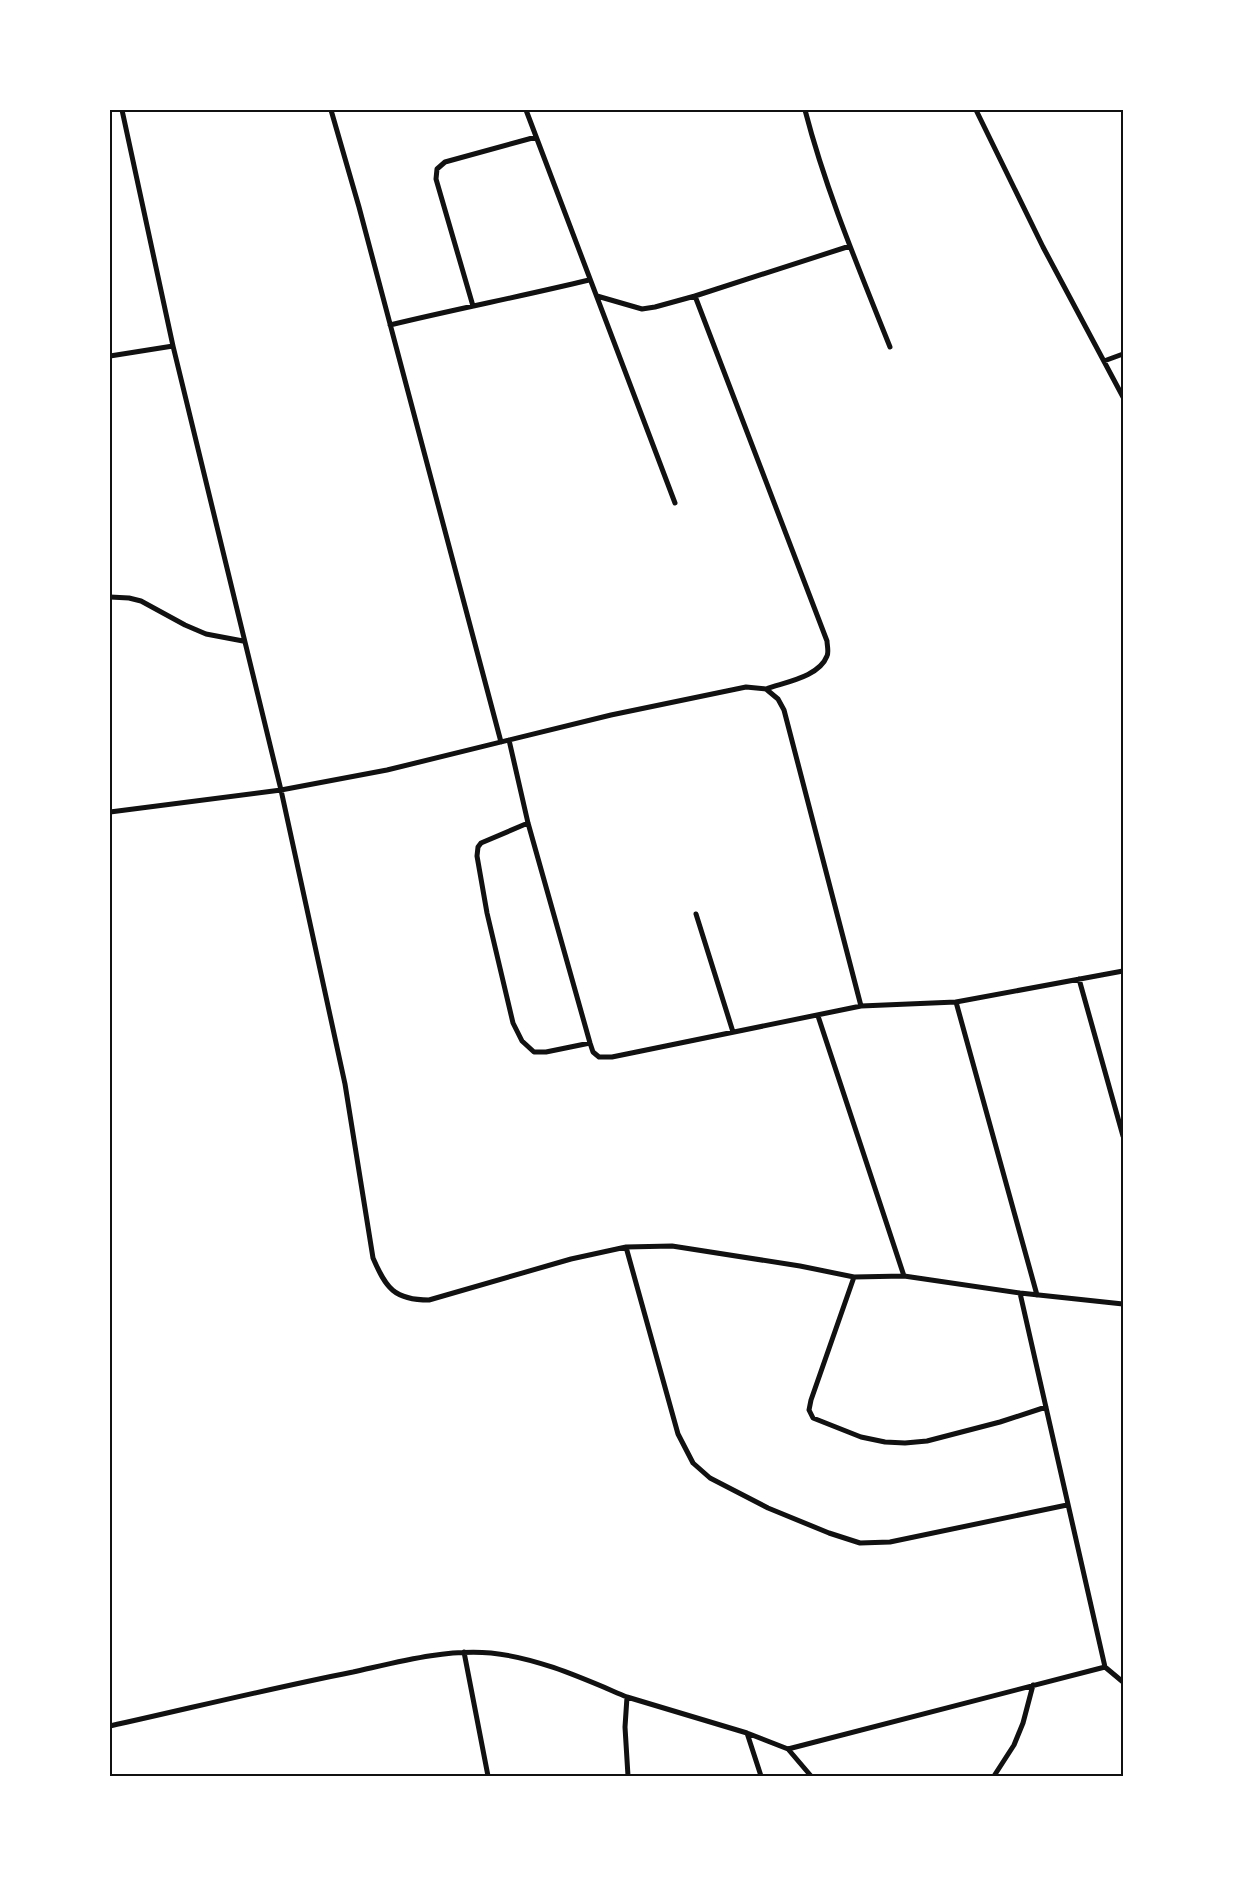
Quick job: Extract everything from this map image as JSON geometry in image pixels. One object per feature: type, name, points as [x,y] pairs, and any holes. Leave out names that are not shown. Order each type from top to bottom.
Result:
[{"type":"street","points":[[122,110],[173,346],[243,641],[281,790],[345,1084],[373,1258],[382,1278],[394,1292],[410,1300],[429,1300],[546,1265],[626,1247],[672,1246],[800,1266],[854,1277],[904,1276],[1020,1294],[1123,1304]]},
{"type":"street","points":[[331,110],[501,742]]},
{"type":"street","points":[[526,110],[675,503]]},
{"type":"street","points":[[805,110],[812,138],[850,246],[890,347]]},
{"type":"street","points":[[976,110],[1043,247],[1123,397]]},
{"type":"street","points":[[473,306],[436,179],[437,169],[445,162],[536,137]]},
{"type":"street","points":[[598,296],[642,309],[655,308],[850,246]]},
{"type":"street","points":[[390,325],[589,280]]},
{"type":"street","points":[[110,812],[281,790],[387,770],[611,715],[746,687],[766,689],[806,675],[819,668],[828,655],[827,640],[695,296]]},
{"type":"street","points":[[110,356],[173,346]]},
{"type":"street","points":[[1104,361],[1123,354]]},
{"type":"street","points":[[110,597],[142,601],[185,625],[206,634],[243,641]]},
{"type":"street","points":[[766,689],[778,699],[790,729],[811,817],[862,1006]]},
{"type":"street","points":[[509,740],[528,824],[590,1043],[593,1052],[599,1057],[612,1057],[862,1006],[956,1002],[1123,971]]},
{"type":"street","points":[[528,824],[481,843],[477,856],[487,913],[513,1023],[522,1041],[534,1052],[546,1052],[590,1043]]},
{"type":"street","points":[[696,914],[733,1032]]},
{"type":"street","points":[[1079,979],[1123,1136]]},
{"type":"street","points":[[956,1002],[1037,1295]]},
{"type":"street","points":[[818,1016],[904,1276]]},
{"type":"street","points":[[626,1247],[678,1434],[686,1453],[693,1463],[710,1478],[768,1508],[829,1533],[860,1543],[890,1542],[1067,1505]]},
{"type":"street","points":[[854,1277],[811,1400],[809,1410],[813,1418],[861,1437],[885,1442],[905,1443],[927,1441],[1046,1407]]},
{"type":"street","points":[[1020,1294],[1067,1505],[1106,1667],[1123,1682]]},
{"type":"street","points":[[464,1652],[488,1776]]},
{"type":"street","points":[[110,1726],[265,1690],[432,1655],[464,1652],[530,1660],[579,1676],[627,1697],[747,1733],[788,1749],[811,1776]]},
{"type":"street","points":[[788,1749],[1106,1667]]},
{"type":"street","points":[[994,1776],[1014,1745],[1023,1723],[1032,1685]]},
{"type":"street","points":[[627,1697],[625,1727],[628,1776]]},
{"type":"street","points":[[747,1733],[761,1776]]}]
